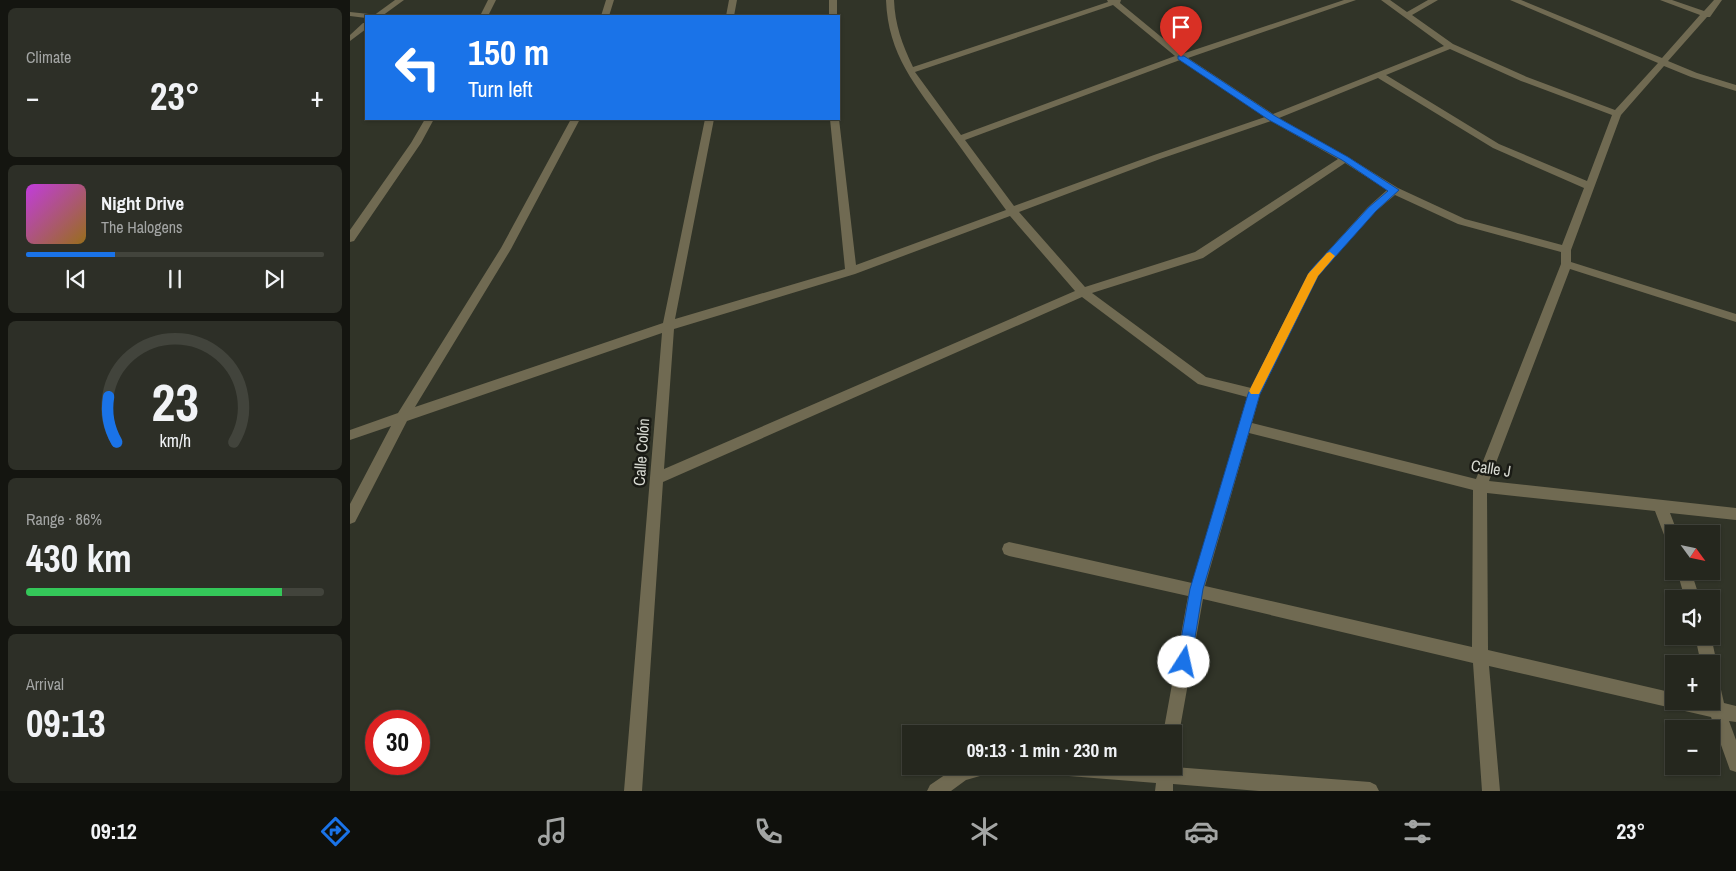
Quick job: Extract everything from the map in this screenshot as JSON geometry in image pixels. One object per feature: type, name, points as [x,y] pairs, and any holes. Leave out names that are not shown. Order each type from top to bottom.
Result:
[{"type":"street","points":[[378,15],[400,0]]},
{"type":"street","points":[[484,15],[492,0]]},
{"type":"street","points":[[605,15],[610,0]]},
{"type":"street","points":[[730,15],[733,0]]},
{"type":"street","points":[[833,0],[834,15]]},
{"type":"street","points":[[890,0],[891,22],[896,40],[910,71],[1012,211],[1083,292],[1202,381],[1254,394]]},
{"type":"street","points":[[959,139],[1181,57],[1352,0]]},
{"type":"street","points":[[1385,0],[1450,46],[1524,79],[1617,114]]},
{"type":"street","points":[[1406,15],[1434,0]]},
{"type":"street","points":[[1514,0],[1694,75],[1736,88]]},
{"type":"street","points":[[1664,0],[1707,14]]},
{"type":"street","points":[[1491,791],[1480,658],[1480,486],[1566,264],[1566,250],[1617,114],[1718,0]]},
{"type":"street","points":[[910,71],[1115,1],[1181,57],[1272,118],[1345,158],[1394,190],[1462,222],[1566,250]]},
{"type":"street","points":[[350,14],[365,16]]},
{"type":"street","points":[[350,39],[365,26]]},
{"type":"street","points":[[350,435],[668,326],[851,271],[1157,157],[1272,118],[1450,46]]},
{"type":"street","points":[[1378,74],[1496,146],[1589,186]]},
{"type":"street","points":[[350,238],[416,143],[428,120]]},
{"type":"street","points":[[350,518],[402,418],[506,248],[574,120]]},
{"type":"street","name":"Calle Colón","points":[[633,791],[668,326],[709,120]]},
{"type":"street","points":[[834,120],[851,271]]},
{"type":"street","points":[[656,479],[1083,292],[1199,255],[1345,158]]},
{"type":"street","points":[[1173,725],[1197,589],[1254,394],[1314,274],[1372,209],[1394,190]]},
{"type":"street","points":[[1566,264],[1736,318]]},
{"type":"street","name":"Calle J","points":[[1245,427],[1480,486],[1736,514]]},
{"type":"street","points":[[1660,506],[1667,525]]},
{"type":"street","points":[[1009,549],[1197,589],[1480,658],[1665,699]]},
{"type":"street","points":[[1717,710],[1736,714]]},
{"type":"street","points":[[1717,710],[1736,764]]},
{"type":"street","points":[[936,791],[959,775]]},
{"type":"street","points":[[1135,775],[1370,791]]},
{"type":"slow traffic","points":[[1255,391],[1314,274],[1330,256]]},
{"type":"route","points":[[1181,57],[1272,118],[1345,158],[1394,190],[1372,209],[1314,274],[1254,394],[1197,589],[1184,662]]}]
